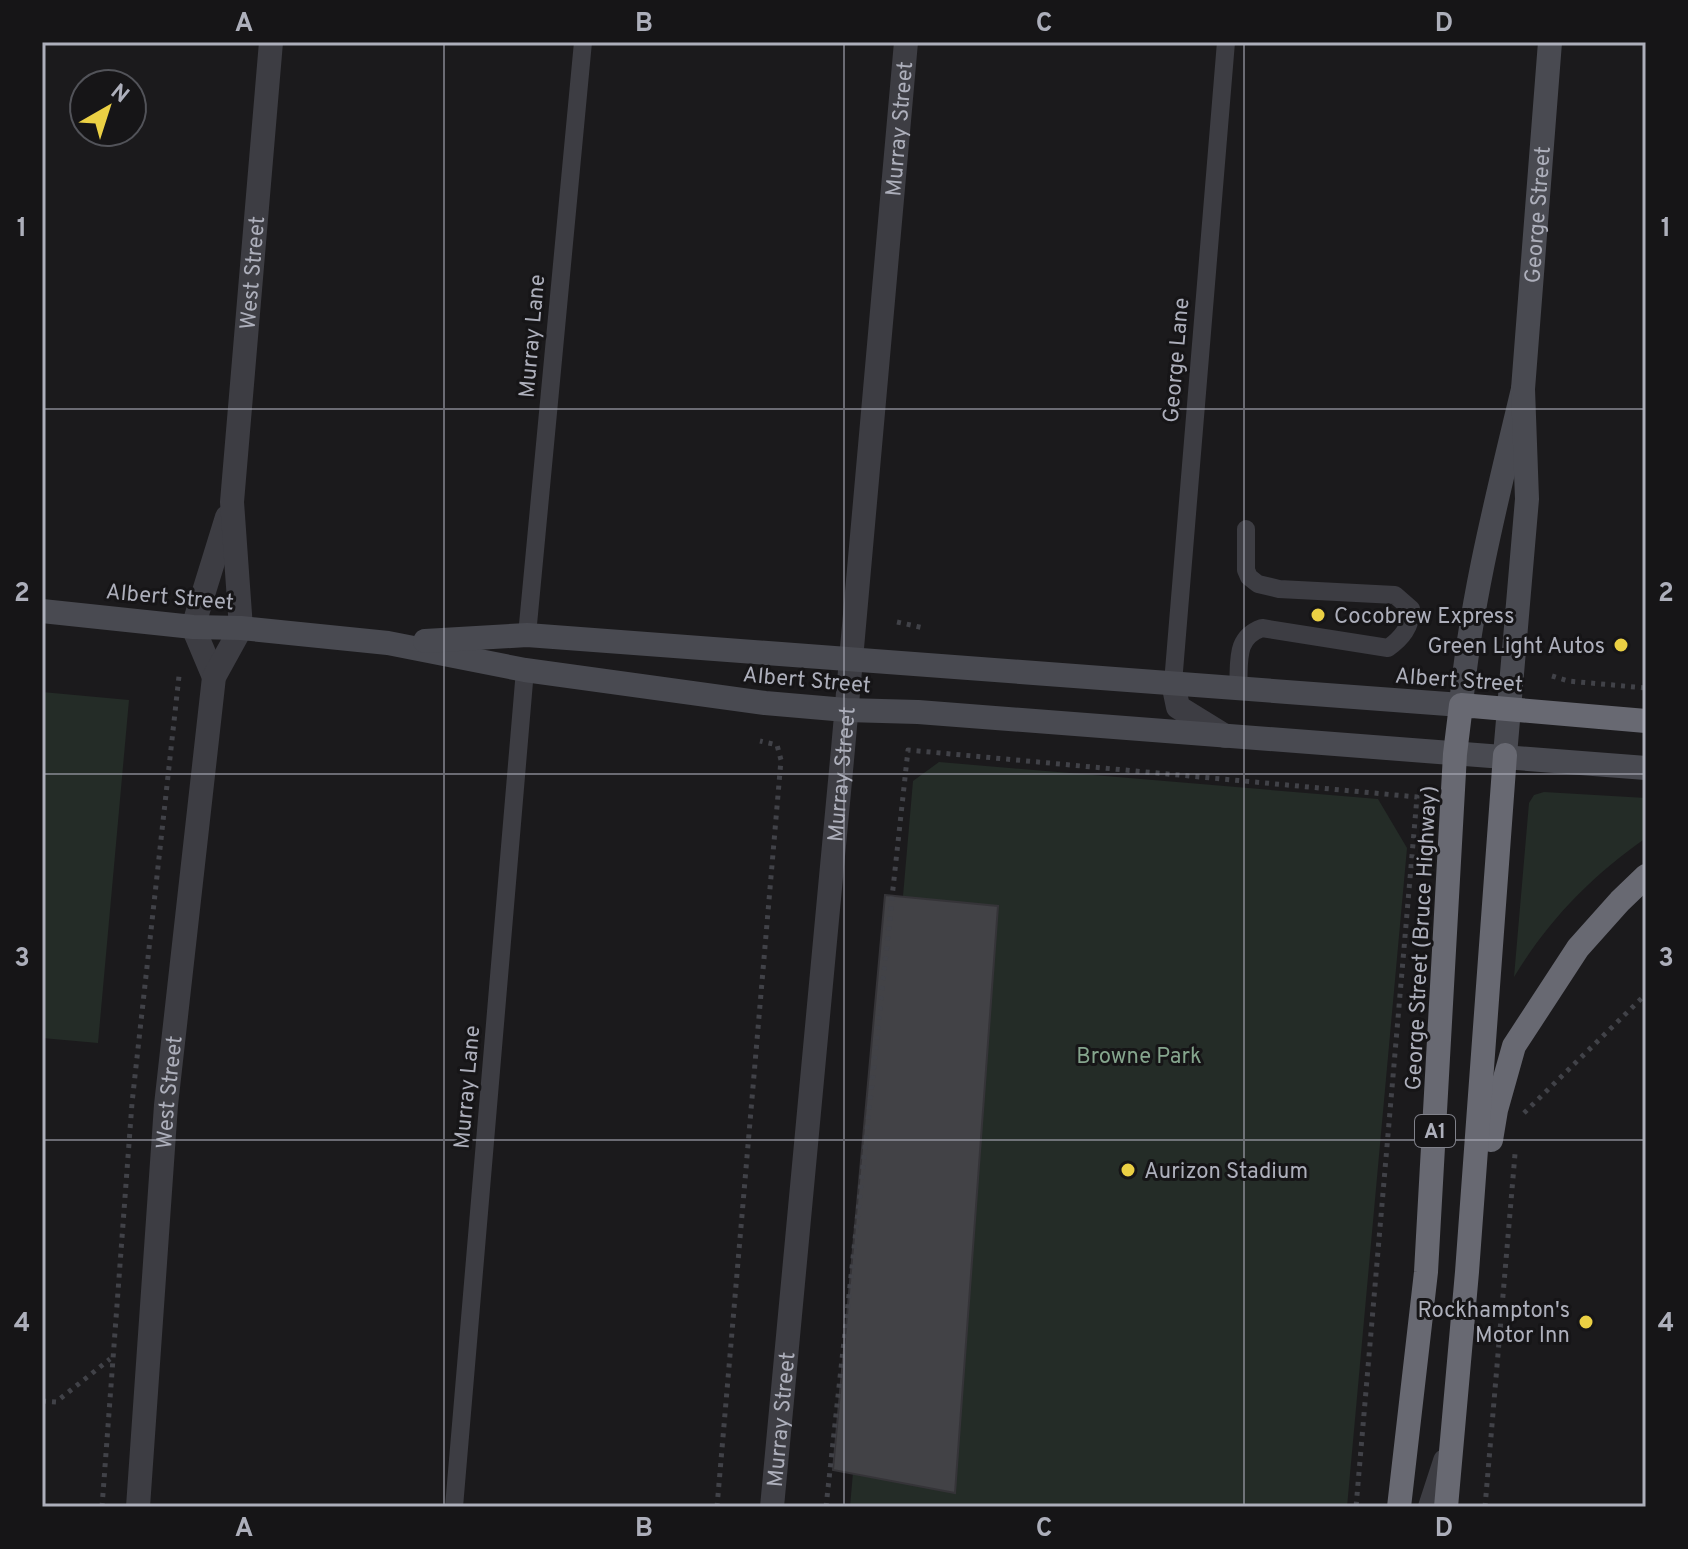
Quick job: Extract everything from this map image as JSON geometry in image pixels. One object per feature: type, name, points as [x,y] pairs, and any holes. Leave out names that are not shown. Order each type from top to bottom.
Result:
[{"type":"highway","name":"Albert Street","points":[[1461,705],[1646,721]]},
{"type":"highway","name":"George Street (Bruce Highway)","points":[[1399,1507],[1426,1272],[1455,754],[1461,705]]},
{"type":"highway","name":"A1","points":[[1446,1507],[1467,1272],[1505,755]]},
{"type":"highway","name":"A1","points":[[1467,1272],[1496,1110],[1514,1046],[1578,948],[1646,876]]},
{"type":"street","name":"West Street","points":[[138,1507],[166,1105],[214,677],[241,628],[232,502],[271,42]]},
{"type":"street","name":"Murray Street","points":[[772,1507],[906,42]]},
{"type":"street","name":"George Street","points":[[1505,755],[1527,499],[1523,389],[1550,42]]},
{"type":"street","name":"George Street","points":[[1461,705],[1483,559],[1523,389]]},
{"type":"street","name":"West Street","points":[[214,677],[193,627],[232,502]]},
{"type":"street","name":"Albert Street","points":[[42,611],[388,643],[525,670],[765,703],[1455,754],[1505,755],[1646,768]]},
{"type":"street","name":"Albert Street","points":[[388,643],[527,635],[1461,705]]},
{"type":"street","name":"Albert Street","points":[[1173,683],[1178,707],[1225,736]]},
{"type":"street","points":[[1430,1507],[1451,1440]]},
{"type":"lane","name":"Murray Lane","points":[[527,635],[583,42]]},
{"type":"lane","name":"George Lane","points":[[1173,683],[1226,42]]},
{"type":"lane","points":[[1238,688],[1244,638],[1262,628],[1388,648],[1399,640],[1411,617],[1411,609],[1395,595],[1279,589],[1258,584],[1246,570],[1246,529]]},
{"type":"lane","name":"Murray Lane","points":[[454,1507],[525,670]]},
{"type":"path","points":[[897,622],[924,628]]},
{"type":"path","points":[[102,1507],[132,1103],[179,676]]},
{"type":"path","points":[[1552,676],[1568,681],[1646,688]]},
{"type":"path","points":[[717,1507],[781,760],[777,745],[760,741]]},
{"type":"path","points":[[826,1507],[908,750],[1417,797],[1356,1507]]},
{"type":"path","points":[[1523,1114],[1646,994]]},
{"type":"path","points":[[1485,1507],[1516,1144]]},
{"type":"path","points":[[42,1401],[56,1402],[111,1358]]},
{"type":"green space","points":[[42,692],[129,700],[98,1043],[42,1038]]},
{"type":"green space","name":"Browne Park","points":[[939,762],[1378,799],[1407,848],[1347,1507],[850,1507],[913,781]]},
{"type":"green space","points":[[1544,792],[1646,798],[1646,838],[1607,868],[1572,901],[1541,937],[1514,977],[1529,803],[1534,795]]},
{"type":"building","points":[[885,895],[998,906],[955,1493],[833,1470]]},
{"type":"place","name":"Cocobrew Express","points":[[1318,615]]},
{"type":"place","name":"Green Light Autos","points":[[1621,645]]},
{"type":"place","name":"Aurizon Stadium","points":[[1128,1170]]},
{"type":"place","name":"Rockhampton's Motor Inn","points":[[1586,1322]]}]
